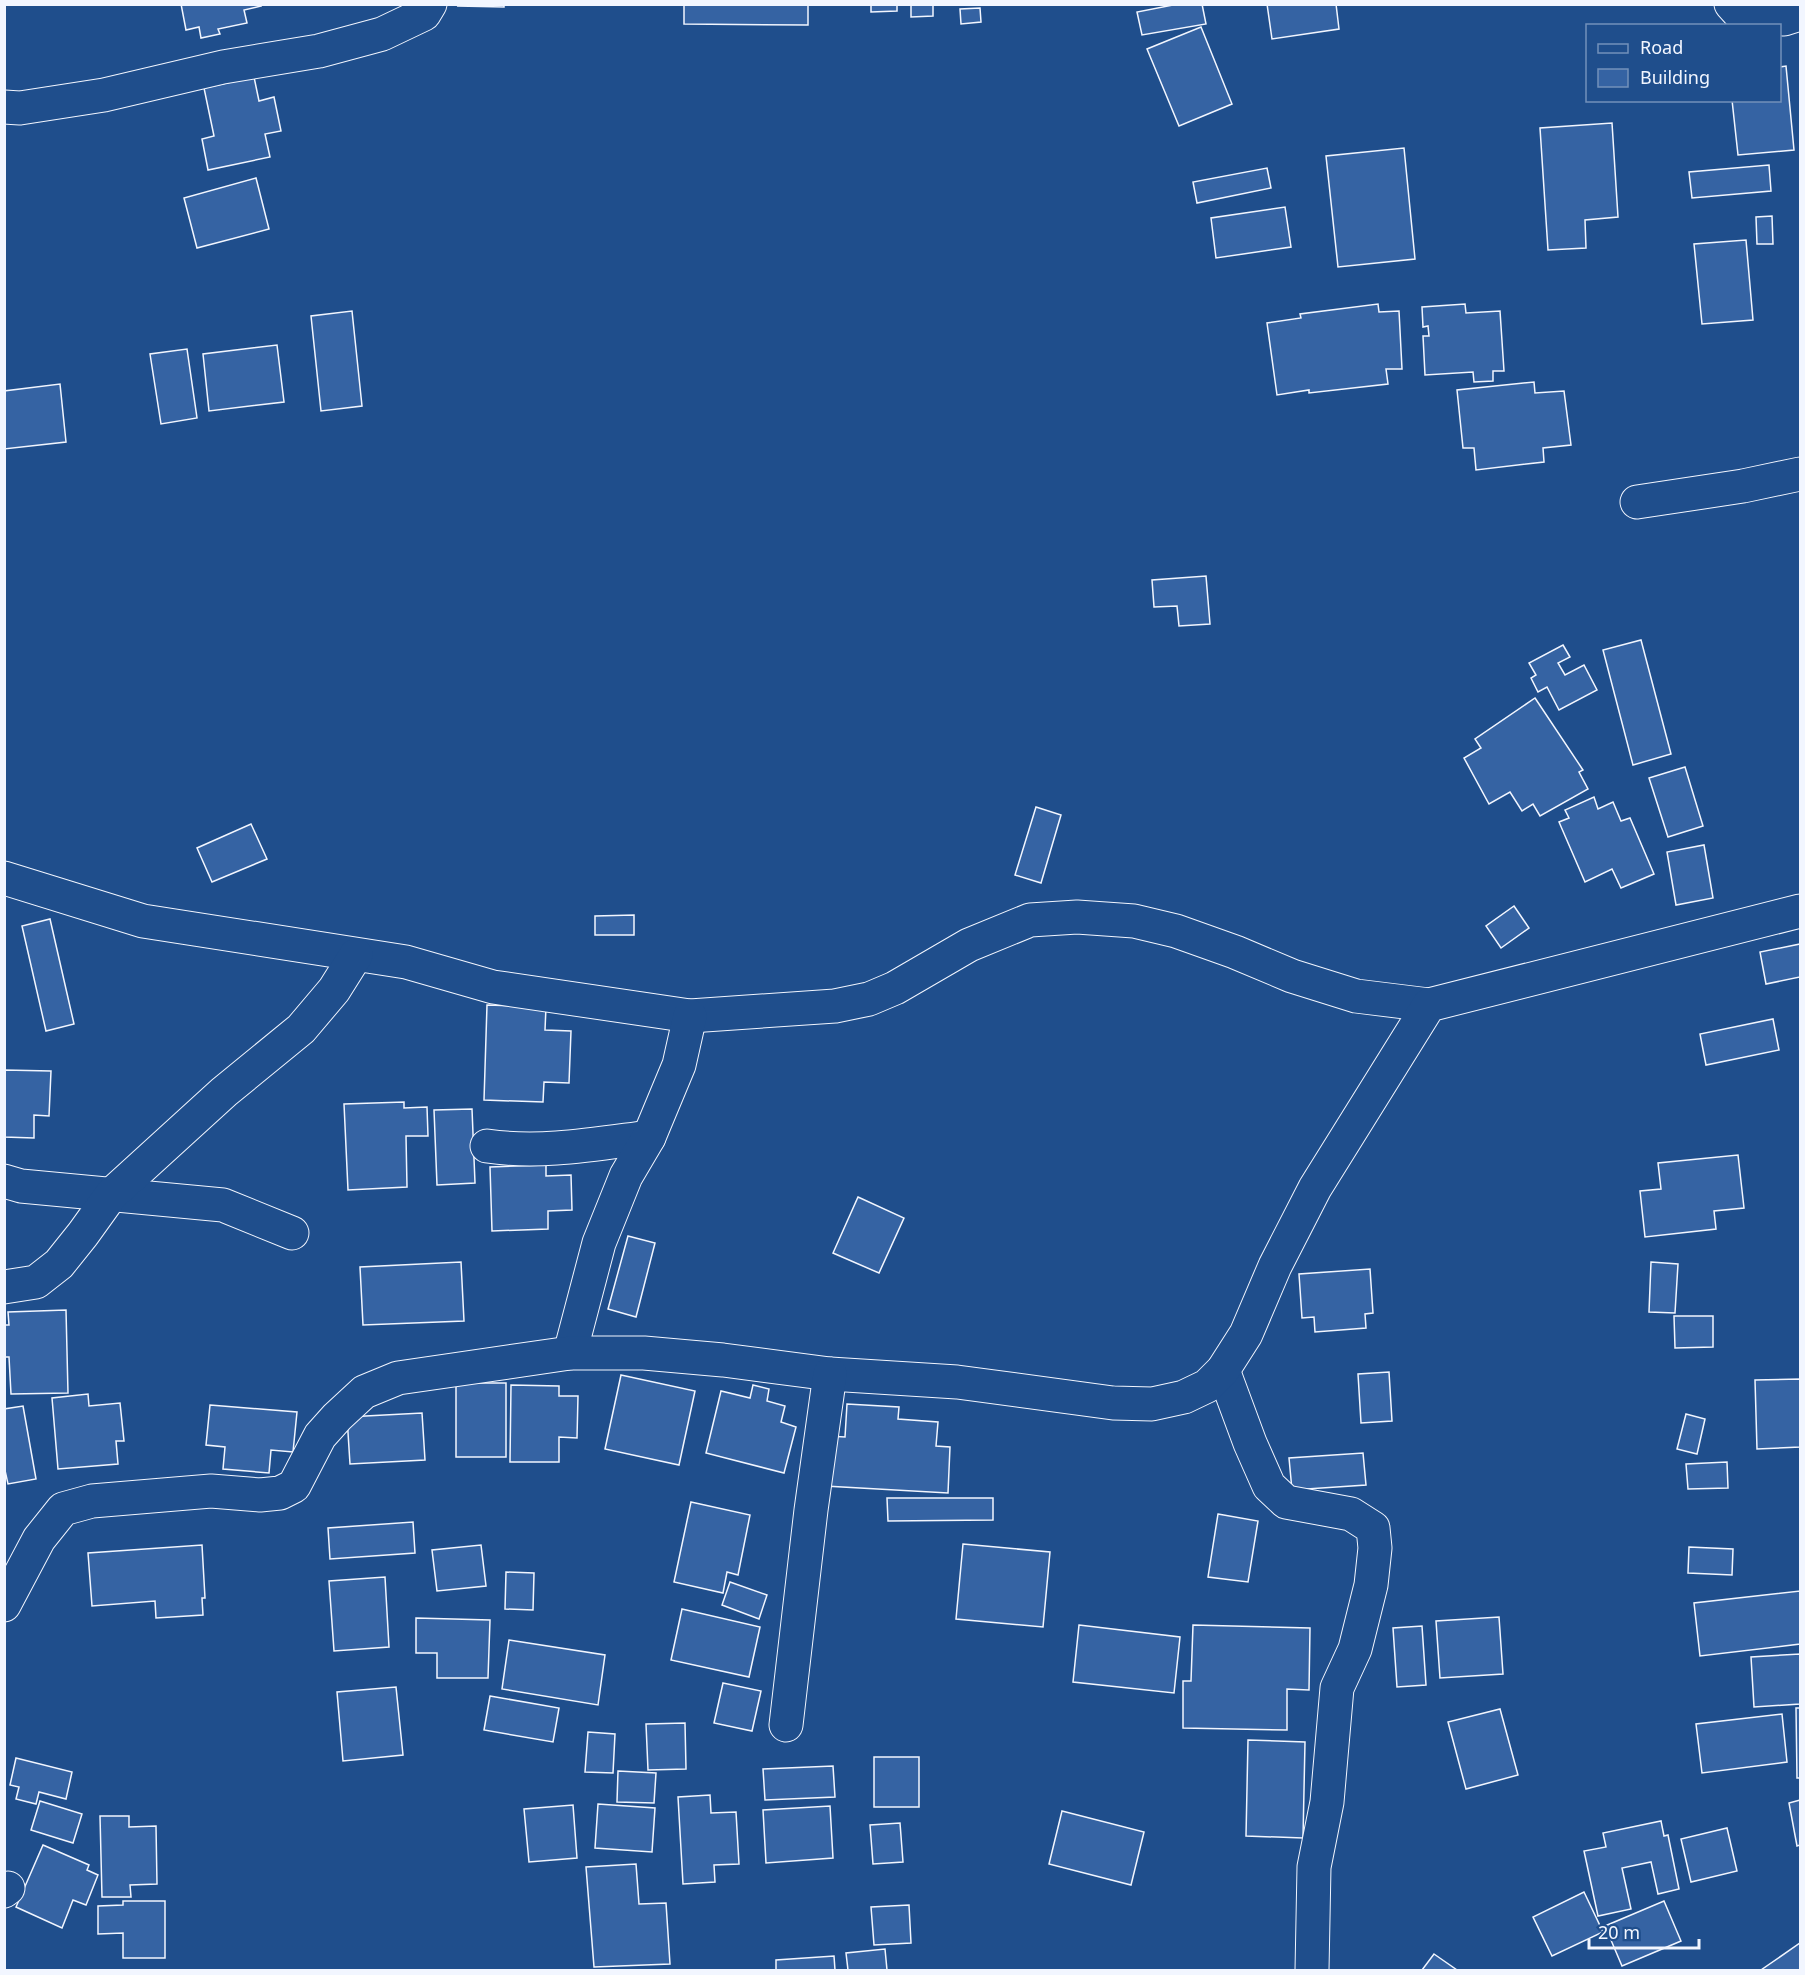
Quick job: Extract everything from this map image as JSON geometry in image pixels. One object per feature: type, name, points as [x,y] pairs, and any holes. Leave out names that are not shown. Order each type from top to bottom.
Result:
[{"type":"street","points":[[4,107],[20,108],[104,95],[223,67],[319,51],[382,34],[424,14],[430,4]]},
{"type":"street","points":[[1731,4],[1740,14],[1784,19],[1800,14]]},
{"type":"street","points":[[1637,502],[1743,486],[1800,474]]},
{"type":"street","points":[[4,878],[143,921],[406,962],[493,987],[690,1016],[835,1006],[869,999],[895,988],[969,945],[1030,920],[1077,916],[1134,921],[1176,931],[1292,976],[1356,996],[1429,1005],[1800,911]]},
{"type":"street","points":[[4,1287],[36,1282],[59,1263],[111,1195],[224,1092],[300,1029],[334,990],[356,955]]},
{"type":"street","points":[[4,1605],[39,1539],[63,1509],[92,1501],[211,1491],[260,1495],[280,1493],[294,1486],[320,1436],[337,1417],[364,1392],[398,1378],[570,1353],[644,1353],[723,1360],[830,1374],[957,1382],[1113,1403],[1152,1404],[1184,1397],[1207,1386],[1223,1370],[1246,1334],[1275,1266],[1315,1188],[1429,1005]]},
{"type":"street","points":[[570,1353],[599,1243],[626,1176],[649,1137],[679,1065],[690,1016]]},
{"type":"street","points":[[487,1146],[513,1150],[549,1149],[649,1137]]},
{"type":"street","points":[[4,1181],[21,1186],[223,1205],[292,1233]]},
{"type":"street","points":[[1223,1370],[1250,1443],[1269,1486],[1286,1502],[1351,1514],[1373,1528],[1376,1548],[1371,1585],[1355,1649],[1337,1688],[1327,1802],[1314,1867],[1311,1971]]},
{"type":"street","points":[[786,1725],[830,1374]]},
{"type":"building","points":[[181,4],[260,4],[261,6],[244,10],[247,23],[218,29],[220,34],[201,38],[199,27],[186,30]]},
{"type":"building","points":[[459,4],[504,4],[504,7],[458,6]]},
{"type":"building","points":[[684,4],[808,4],[808,25],[684,24]]},
{"type":"building","points":[[871,4],[897,4],[897,11],[871,12]]},
{"type":"building","points":[[911,4],[933,4],[933,16],[911,17]]},
{"type":"building","points":[[1178,4],[1202,4],[1206,24],[1142,35],[1137,12]]},
{"type":"building","points":[[1267,4],[1336,4],[1339,29],[1272,39]]},
{"type":"building","points":[[980,8],[981,22],[961,24],[960,9]]},
{"type":"building","points":[[1201,27],[1232,104],[1179,126],[1147,49]]},
{"type":"building","points":[[1786,66],[1794,150],[1738,155],[1732,102],[1781,102],[1781,67]]},
{"type":"building","points":[[254,77],[259,101],[274,97],[281,131],[265,134],[270,157],[208,170],[202,139],[214,136],[204,88]]},
{"type":"building","points":[[1612,123],[1618,217],[1585,220],[1586,248],[1548,250],[1540,128]]},
{"type":"building","points":[[1404,148],[1415,259],[1338,267],[1326,156]]},
{"type":"building","points":[[1769,165],[1771,191],[1692,198],[1689,172]]},
{"type":"building","points":[[1267,168],[1271,188],[1197,203],[1193,182]]},
{"type":"building","points":[[256,178],[269,229],[197,248],[184,198]]},
{"type":"building","points":[[1285,207],[1291,247],[1216,258],[1211,218]]},
{"type":"building","points":[[1772,216],[1773,244],[1757,244],[1756,217]]},
{"type":"building","points":[[1746,240],[1753,320],[1702,324],[1694,244]]},
{"type":"building","points":[[1378,304],[1379,312],[1399,311],[1402,369],[1386,369],[1388,384],[1309,393],[1309,390],[1277,395],[1267,323],[1301,318],[1300,314]]},
{"type":"building","points":[[1465,304],[1466,313],[1500,311],[1504,371],[1493,371],[1493,381],[1474,382],[1473,372],[1425,375],[1423,336],[1429,336],[1428,326],[1423,327],[1422,307]]},
{"type":"building","points":[[352,311],[362,406],[321,411],[311,316]]},
{"type":"building","points":[[277,345],[284,402],[209,411],[203,354]]},
{"type":"building","points":[[187,349],[197,418],[161,424],[150,354]]},
{"type":"building","points":[[1534,382],[1535,393],[1564,391],[1571,445],[1543,448],[1544,462],[1476,470],[1474,448],[1463,448],[1457,390]]},
{"type":"building","points":[[60,384],[66,442],[4,449],[4,391]]},
{"type":"building","points":[[1206,576],[1210,624],[1179,626],[1177,606],[1154,607],[1152,580]]},
{"type":"building","points":[[1641,640],[1671,754],[1633,765],[1603,650]]},
{"type":"building","points":[[1563,645],[1570,657],[1558,663],[1565,675],[1584,665],[1597,690],[1559,710],[1547,687],[1538,692],[1531,678],[1536,675],[1529,663]]},
{"type":"building","points":[[1535,698],[1583,770],[1579,772],[1588,789],[1540,816],[1533,804],[1522,811],[1510,792],[1489,804],[1464,758],[1481,748],[1475,739]]},
{"type":"building","points":[[1685,767],[1703,826],[1668,837],[1649,778]]},
{"type":"building","points":[[1594,797],[1598,809],[1613,802],[1621,821],[1630,818],[1654,874],[1621,888],[1612,869],[1585,882],[1559,822],[1569,818],[1565,810]]},
{"type":"building","points":[[1036,807],[1061,815],[1041,883],[1015,875]]},
{"type":"building","points":[[251,824],[267,859],[212,882],[197,848]]},
{"type":"building","points":[[1704,845],[1713,898],[1676,905],[1667,852]]},
{"type":"building","points":[[1514,906],[1529,928],[1501,948],[1486,926]]},
{"type":"building","points":[[634,915],[634,935],[595,935],[595,916]]},
{"type":"building","points":[[50,919],[74,1024],[46,1031],[22,926]]},
{"type":"building","points":[[1800,944],[1800,977],[1766,984],[1760,952]]},
{"type":"building","points":[[487,1005],[546,1007],[545,1030],[571,1031],[569,1083],[544,1082],[543,1102],[484,1100]]},
{"type":"building","points":[[1773,1019],[1779,1050],[1706,1065],[1700,1034]]},
{"type":"building","points":[[4,1070],[51,1071],[49,1116],[34,1115],[34,1138],[4,1137]]},
{"type":"building","points":[[404,1102],[404,1108],[427,1107],[428,1136],[406,1136],[407,1187],[348,1190],[344,1104]]},
{"type":"building","points":[[472,1109],[475,1183],[437,1185],[434,1110]]},
{"type":"building","points":[[1738,1155],[1744,1208],[1714,1211],[1716,1229],[1645,1237],[1640,1191],[1661,1189],[1658,1163]]},
{"type":"building","points":[[546,1165],[546,1176],[571,1175],[572,1210],[548,1211],[548,1229],[492,1231],[490,1167]]},
{"type":"building","points":[[858,1197],[904,1218],[879,1273],[833,1253]]},
{"type":"building","points":[[628,1236],[655,1243],[636,1317],[608,1309]]},
{"type":"building","points":[[461,1262],[464,1321],[363,1325],[360,1267]]},
{"type":"building","points":[[1651,1262],[1678,1264],[1675,1313],[1649,1312]]},
{"type":"building","points":[[1370,1269],[1373,1313],[1365,1314],[1366,1328],[1315,1332],[1314,1317],[1302,1318],[1299,1274]]},
{"type":"building","points":[[66,1310],[68,1393],[11,1394],[9,1357],[4,1357],[4,1325],[9,1325],[8,1312]]},
{"type":"building","points":[[1674,1316],[1713,1316],[1713,1347],[1675,1348]]},
{"type":"building","points":[[1389,1372],[1392,1421],[1361,1423],[1358,1374]]},
{"type":"building","points":[[621,1375],[695,1391],[679,1465],[605,1449]]},
{"type":"building","points":[[1800,1379],[1800,1447],[1757,1449],[1755,1380]]},
{"type":"building","points":[[456,1383],[506,1383],[506,1457],[456,1457]]},
{"type":"building","points":[[511,1385],[559,1386],[559,1396],[578,1396],[577,1438],[559,1437],[559,1462],[510,1462]]},
{"type":"building","points":[[753,1385],[769,1389],[767,1401],[785,1406],[781,1422],[796,1427],[784,1473],[706,1453],[721,1391],[750,1398]]},
{"type":"building","points":[[88,1394],[89,1406],[120,1403],[124,1441],[116,1441],[118,1464],[58,1469],[52,1398]]},
{"type":"building","points":[[847,1404],[899,1407],[898,1419],[938,1422],[936,1446],[950,1447],[948,1493],[825,1486],[828,1436],[845,1437]]},
{"type":"building","points":[[210,1405],[297,1412],[293,1452],[271,1450],[269,1473],[223,1469],[225,1447],[206,1445]]},
{"type":"building","points":[[23,1406],[36,1479],[8,1484],[4,1466],[4,1409]]},
{"type":"building","points":[[422,1413],[425,1460],[350,1464],[347,1417]]},
{"type":"building","points":[[1686,1414],[1705,1419],[1697,1454],[1677,1449]]},
{"type":"building","points":[[1363,1453],[1366,1485],[1292,1490],[1289,1458]]},
{"type":"building","points":[[1727,1462],[1728,1488],[1688,1489],[1686,1464]]},
{"type":"building","points":[[887,1498],[993,1498],[993,1520],[888,1521]]},
{"type":"building","points":[[691,1502],[750,1515],[738,1575],[727,1572],[723,1593],[674,1582]]},
{"type":"building","points":[[1218,1514],[1258,1521],[1248,1582],[1208,1577]]},
{"type":"building","points":[[413,1522],[415,1553],[330,1559],[328,1528]]},
{"type":"building","points":[[963,1544],[1050,1552],[1043,1627],[956,1619]]},
{"type":"building","points":[[202,1545],[205,1598],[202,1598],[203,1615],[156,1618],[155,1601],[92,1606],[88,1553]]},
{"type":"building","points":[[481,1545],[486,1586],[437,1591],[432,1550]]},
{"type":"building","points":[[1689,1547],[1733,1549],[1732,1575],[1688,1573]]},
{"type":"building","points":[[506,1572],[534,1573],[533,1610],[505,1609]]},
{"type":"building","points":[[385,1577],[389,1647],[334,1651],[329,1581]]},
{"type":"building","points":[[730,1582],[767,1595],[759,1619],[722,1605]]},
{"type":"building","points":[[1800,1591],[1800,1644],[1700,1656],[1694,1603]]},
{"type":"building","points":[[682,1609],[760,1627],[749,1677],[671,1660]]},
{"type":"building","points":[[1499,1617],[1503,1674],[1440,1678],[1436,1621]]},
{"type":"building","points":[[416,1618],[490,1620],[488,1678],[437,1678],[437,1653],[416,1653]]},
{"type":"building","points":[[1079,1625],[1180,1637],[1174,1693],[1073,1682]]},
{"type":"building","points":[[1193,1625],[1310,1628],[1309,1690],[1287,1689],[1287,1730],[1183,1728],[1183,1681],[1191,1681]]},
{"type":"building","points":[[1422,1626],[1426,1685],[1397,1687],[1393,1628]]},
{"type":"building","points":[[509,1640],[605,1655],[598,1705],[502,1689]]},
{"type":"building","points":[[1800,1654],[1800,1704],[1754,1707],[1751,1657]]},
{"type":"building","points":[[723,1683],[761,1691],[752,1731],[714,1723]]},
{"type":"building","points":[[396,1687],[403,1755],[343,1761],[337,1692]]},
{"type":"building","points":[[490,1696],[559,1708],[553,1742],[484,1730]]},
{"type":"building","points":[[1796,1708],[1800,1708],[1800,1778],[1797,1778]]},
{"type":"building","points":[[1500,1709],[1518,1775],[1466,1789],[1448,1722]]},
{"type":"building","points":[[1782,1714],[1787,1762],[1702,1773],[1696,1724]]},
{"type":"building","points":[[685,1723],[686,1769],[648,1770],[646,1724]]},
{"type":"building","points":[[588,1732],[615,1734],[613,1773],[585,1772]]},
{"type":"building","points":[[1248,1740],[1305,1742],[1303,1838],[1246,1836]]},
{"type":"building","points":[[874,1757],[919,1757],[919,1807],[874,1807]]},
{"type":"building","points":[[16,1758],[72,1772],[66,1799],[39,1792],[36,1804],[16,1799],[19,1787],[10,1785]]},
{"type":"building","points":[[833,1766],[835,1797],[765,1800],[763,1769]]},
{"type":"building","points":[[618,1771],[656,1773],[654,1803],[617,1802]]},
{"type":"building","points":[[710,1795],[711,1813],[736,1812],[739,1864],[714,1865],[715,1882],[683,1884],[678,1797]]},
{"type":"building","points":[[1800,1800],[1800,1845],[1797,1846],[1789,1803]]},
{"type":"building","points":[[40,1801],[82,1814],[73,1843],[31,1830]]},
{"type":"building","points":[[598,1804],[655,1808],[652,1852],[595,1848]]},
{"type":"building","points":[[573,1805],[577,1858],[529,1862],[524,1809]]},
{"type":"building","points":[[830,1806],[833,1858],[766,1863],[763,1810]]},
{"type":"building","points":[[1062,1811],[1144,1832],[1131,1885],[1049,1864]]},
{"type":"building","points":[[100,1816],[129,1816],[129,1827],[156,1826],[157,1884],[130,1885],[131,1897],[102,1897]]},
{"type":"building","points":[[1661,1821],[1664,1836],[1668,1835],[1679,1889],[1658,1894],[1651,1862],[1622,1868],[1631,1909],[1598,1916],[1584,1851],[1606,1847],[1603,1833]]},
{"type":"building","points":[[900,1823],[903,1862],[873,1864],[870,1825]]},
{"type":"building","points":[[1727,1828],[1737,1871],[1691,1882],[1681,1839]]},
{"type":"building","points":[[43,1845],[89,1865],[87,1870],[98,1875],[86,1905],[73,1900],[62,1928],[16,1907]]},
{"type":"building","points":[[636,1864],[639,1904],[666,1903],[670,1964],[594,1967],[586,1867]]},
{"type":"building","points":[[1584,1892],[1603,1932],[1552,1956],[1533,1917]]},
{"type":"building","points":[[123,1901],[165,1901],[165,1958],[123,1958],[123,1933],[98,1934],[98,1906],[123,1905]]},
{"type":"building","points":[[1664,1901],[1681,1941],[1622,1966],[1605,1926]]},
{"type":"building","points":[[909,1905],[911,1943],[874,1945],[871,1907]]},
{"type":"building","points":[[1800,1943],[1800,1970],[1761,1970]]},
{"type":"building","points":[[885,1949],[887,1970],[848,1970],[846,1953]]},
{"type":"building","points":[[1434,1954],[1457,1970],[1422,1970]]},
{"type":"building","points":[[834,1956],[835,1970],[776,1970],[776,1960]]}]
